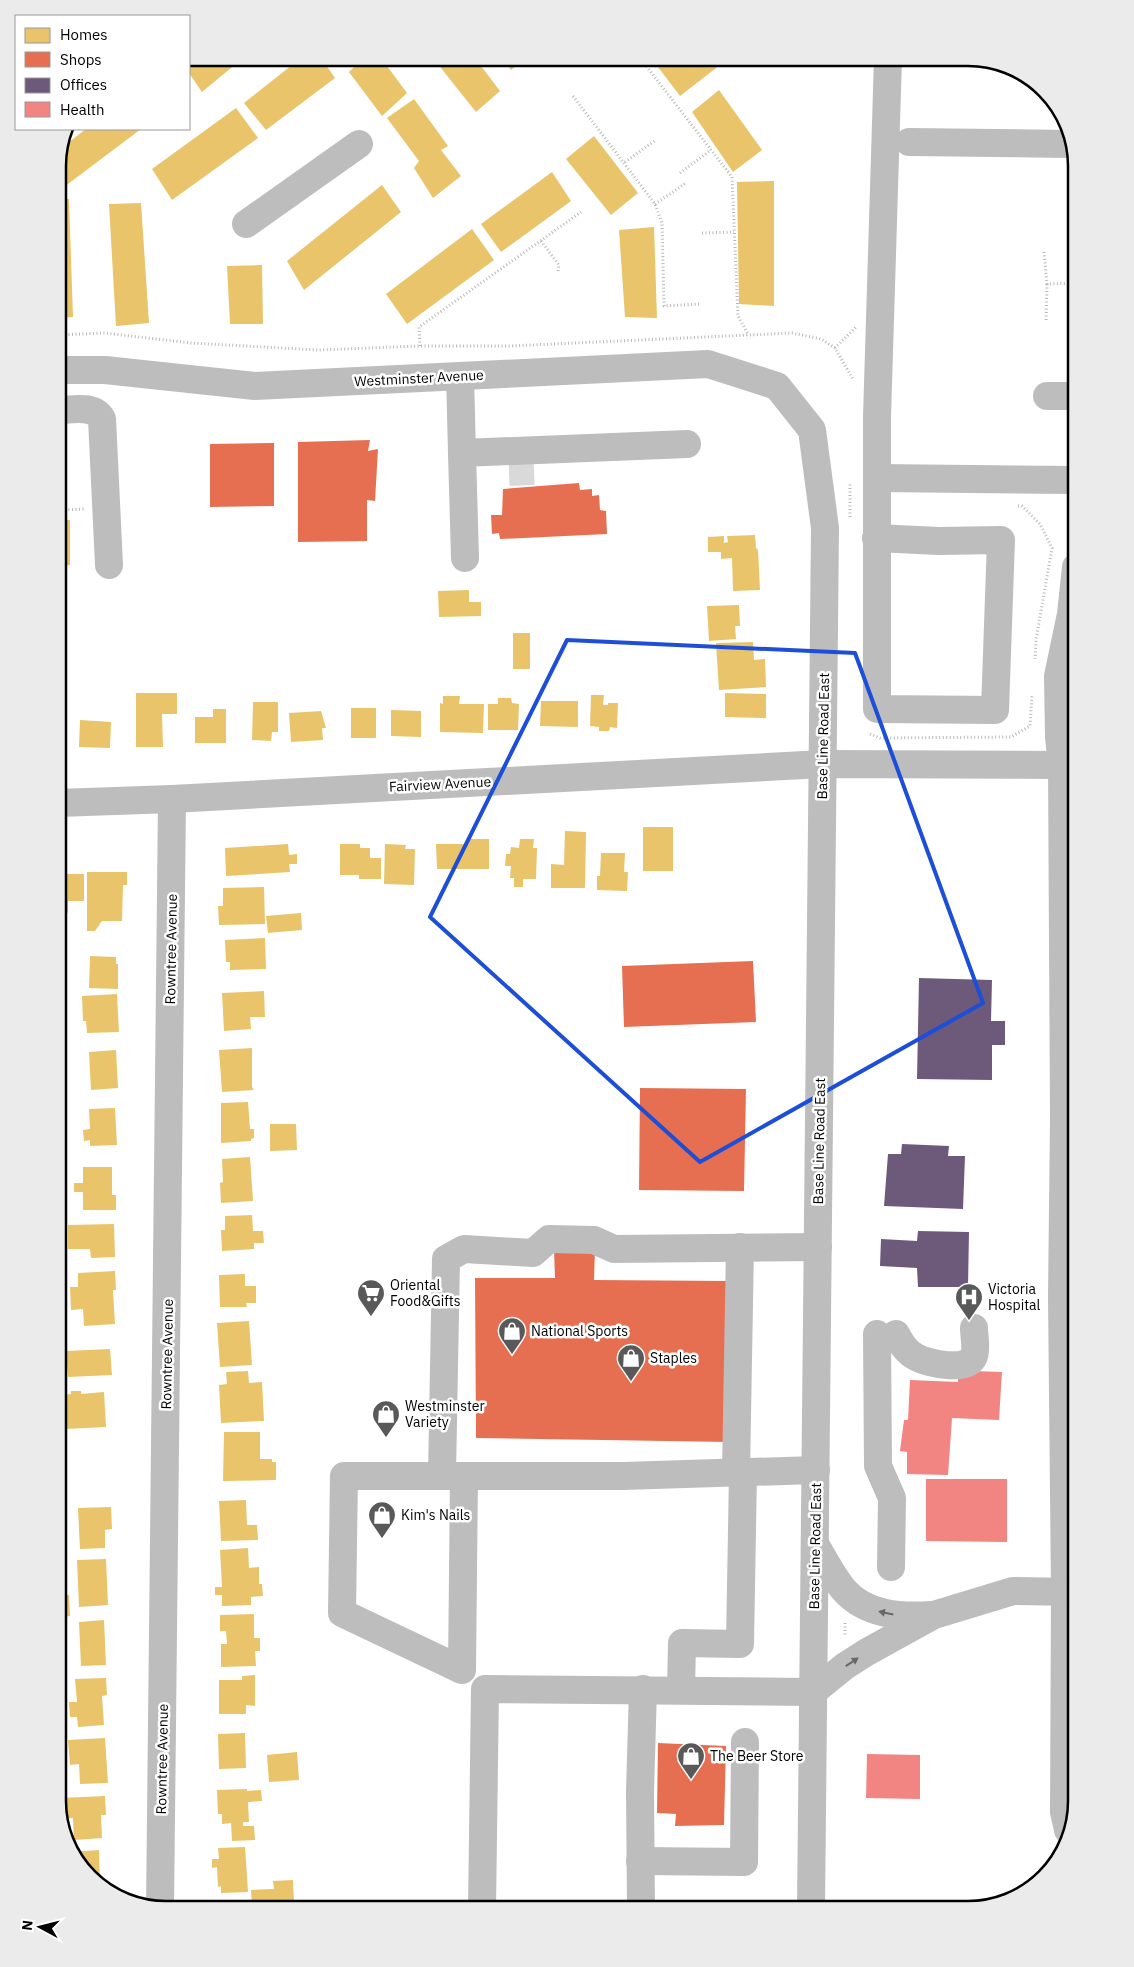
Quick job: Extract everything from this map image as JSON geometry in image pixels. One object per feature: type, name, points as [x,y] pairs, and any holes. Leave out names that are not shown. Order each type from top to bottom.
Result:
[{"type":"street","points":[[876,538],[939,541],[1001,540],[995,710],[877,709],[876,538],[877,407],[888,66]]},
{"type":"street","points":[[909,142],[1065,144]]},
{"type":"street","points":[[246,224],[359,144]]},
{"type":"street","name":"Westminster Avenue","points":[[66,370],[97,370],[256,386],[708,364],[777,386]]},
{"type":"street","points":[[97,370],[96,411],[102,419],[104,432],[109,565]]},
{"type":"street","points":[[460,376],[465,558]]},
{"type":"street","name":"Base Line Road East","points":[[777,386],[812,430],[825,528],[810,1901]]},
{"type":"street","points":[[1047,396],[1068,396]]},
{"type":"street","points":[[66,410],[88,409],[96,411]]},
{"type":"street","points":[[462,453],[513,465],[551,449],[687,444]]},
{"type":"street","points":[[513,465],[551,449]]},
{"type":"street","points":[[877,478],[1068,480]]},
{"type":"street","points":[[1068,628],[1058,676],[1059,737],[1068,833]]},
{"type":"street","name":"Fairview Avenue","points":[[66,803],[172,799],[823,764],[1062,765]]},
{"type":"street","name":"Rowntree Avenue","points":[[160,1901],[172,799]]},
{"type":"street","points":[[462,1670],[446,1259],[464,1249],[533,1253],[549,1239],[594,1240],[614,1249],[818,1247]]},
{"type":"street","points":[[682,1690],[682,1643],[740,1644],[740,1248]]},
{"type":"street","points":[[891,1567],[892,1498],[878,1466],[886,1334],[917,1358],[959,1366],[971,1361],[975,1355],[974,1328]]},
{"type":"street","points":[[816,1470],[566,1477],[344,1476],[342,1613],[462,1670],[485,1689],[813,1692],[866,1652],[934,1615],[1013,1591],[1068,1592]]},
{"type":"street","points":[[815,1544],[844,1589],[853,1598],[876,1611],[903,1616],[934,1615]]},
{"type":"street","points":[[1065,1823],[1068,1686]]},
{"type":"street","points":[[482,1901],[485,1689]]},
{"type":"street","points":[[641,1901],[642,1689]]},
{"type":"street","points":[[640,1861],[744,1862],[745,1742]]},
{"type":"path","points":[[646,66],[732,177],[738,316],[748,334]]},
{"type":"path","points":[[573,96],[625,162],[655,204],[662,223],[664,306],[701,304]]},
{"type":"path","points":[[625,162],[656,140]]},
{"type":"path","points":[[680,173],[711,150]]},
{"type":"path","points":[[655,204],[686,183]]},
{"type":"path","points":[[420,346],[419,328],[581,212]]},
{"type":"path","points":[[702,233],[734,232]]},
{"type":"path","points":[[541,241],[558,265],[558,271]]},
{"type":"path","points":[[1044,252],[1047,284],[1046,320]]},
{"type":"path","points":[[1047,284],[1068,283]]},
{"type":"path","points":[[66,335],[104,333],[191,343],[318,350],[420,346],[510,346],[700,336]]},
{"type":"path","points":[[845,1619],[845,1638]]},
{"type":"highlighted area","points":[[567,640],[855,653],[983,1003],[700,1162],[430,917]]},
{"type":"building: Homes","points":[[190,66],[233,66],[202,92],[190,74]]},
{"type":"building: Homes","points":[[291,66],[327,66],[335,78],[266,130],[244,103]]},
{"type":"building: Homes","points":[[387,66],[407,93],[382,116],[349,72],[354,67]]},
{"type":"building: Homes","points":[[439,66],[481,66],[500,91],[476,112]]},
{"type":"building: Homes","points":[[508,66],[516,66],[511,70]]},
{"type":"building: Homes","points":[[659,66],[719,66],[680,96],[658,67]]},
{"type":"building: Homes","points":[[719,90],[762,150],[733,172],[692,112]]},
{"type":"building: Homes","points":[[414,99],[448,146],[441,150],[461,176],[433,198],[414,168],[419,161],[387,118]]},
{"type":"building: Homes","points":[[236,108],[258,138],[172,200],[152,169]]},
{"type":"building: Homes","points":[[85,130],[140,130],[66,185],[66,160],[70,142]]},
{"type":"building: Homes","points":[[594,136],[638,193],[611,215],[566,159]]},
{"type":"building: Homes","points":[[552,172],[571,201],[501,252],[481,224]]},
{"type":"building: Homes","points":[[774,181],[774,306],[739,304],[737,182]]},
{"type":"building: Homes","points":[[382,185],[401,212],[304,290],[287,261]]},
{"type":"building: Homes","points":[[66,199],[69,199],[73,317],[66,317]]},
{"type":"building: Homes","points":[[141,203],[149,323],[116,326],[109,204]]},
{"type":"building: Homes","points":[[654,227],[657,318],[625,317],[619,230]]},
{"type":"building: Homes","points":[[472,229],[494,260],[407,324],[386,294]]},
{"type":"building: Homes","points":[[262,265],[263,324],[230,324],[227,266]]},
{"type":"building: Homes","points":[[66,440],[67,440],[66,484]]},
{"type":"building: Homes","points":[[66,520],[70,520],[70,565],[66,565]]},
{"type":"building: Homes","points":[[755,535],[756,548],[758,550],[760,590],[733,591],[732,558],[721,559],[721,552],[708,552],[708,537],[724,536],[724,543],[728,542],[727,536]]},
{"type":"building: Homes","points":[[469,590],[469,602],[481,602],[481,616],[439,617],[438,591]]},
{"type":"building: Homes","points":[[739,605],[740,626],[735,626],[736,639],[709,641],[707,606]]},
{"type":"building: Homes","points":[[513,633],[530,633],[530,669],[513,669]]},
{"type":"building: Homes","points":[[753,642],[754,660],[765,659],[766,687],[719,690],[716,643]]},
{"type":"building: Homes","points":[[136,693],[177,693],[177,714],[162,714],[163,747],[136,747]]},
{"type":"building: Homes","points":[[725,693],[766,694],[766,718],[725,717]]},
{"type":"building: Homes","points":[[591,695],[604,695],[603,705],[618,703],[617,728],[610,727],[609,731],[599,731],[599,727],[590,726]]},
{"type":"building: Homes","points":[[443,696],[460,696],[459,704],[484,704],[483,733],[440,732],[440,703],[443,704]]},
{"type":"building: Homes","points":[[498,698],[511,698],[512,703],[519,704],[518,730],[488,730],[488,704],[498,704]]},
{"type":"building: Homes","points":[[541,701],[578,701],[578,727],[540,726]]},
{"type":"building: Homes","points":[[253,702],[278,702],[278,732],[272,732],[271,741],[252,740]]},
{"type":"building: Homes","points":[[351,708],[376,708],[376,738],[351,738]]},
{"type":"building: Homes","points":[[213,709],[226,709],[226,743],[195,743],[195,717],[213,717]]},
{"type":"building: Homes","points":[[391,710],[421,711],[421,737],[391,736]]},
{"type":"building: Homes","points":[[321,711],[326,728],[322,728],[323,740],[291,742],[289,713]]},
{"type":"building: Homes","points":[[80,720],[111,722],[110,748],[79,747]]},
{"type":"building: Homes","points":[[643,827],[673,827],[673,871],[643,871]]},
{"type":"building: Homes","points":[[565,831],[586,832],[585,888],[551,888],[551,864],[564,865]]},
{"type":"building: Homes","points":[[466,839],[489,839],[489,869],[437,869],[436,844],[466,844]]},
{"type":"building: Homes","points":[[520,839],[534,839],[533,848],[537,848],[536,879],[523,879],[523,887],[514,887],[514,878],[510,878],[511,866],[505,866],[506,854],[510,854],[511,847],[519,848]]},
{"type":"building: Homes","points":[[288,844],[289,855],[297,854],[297,864],[289,864],[290,872],[226,876],[225,848]]},
{"type":"building: Homes","points":[[340,844],[360,844],[360,848],[370,848],[370,858],[381,858],[381,879],[359,879],[359,875],[340,875]]},
{"type":"building: Homes","points":[[385,844],[406,845],[405,849],[415,849],[414,885],[384,884]]},
{"type":"building: Homes","points":[[601,853],[625,853],[624,872],[628,872],[627,891],[597,890],[597,876],[600,876]]},
{"type":"building: Homes","points":[[87,872],[127,872],[127,885],[123,885],[122,921],[102,921],[95,931],[87,931]]},
{"type":"building: Homes","points":[[66,874],[84,874],[84,901],[68,901],[68,913],[66,913]]},
{"type":"building: Homes","points":[[264,887],[265,924],[219,925],[218,906],[223,906],[223,888]]},
{"type":"building: Homes","points":[[301,913],[302,930],[268,933],[266,916]]},
{"type":"building: Homes","points":[[265,938],[266,969],[230,970],[230,962],[226,962],[225,940]]},
{"type":"building: Homes","points":[[90,956],[116,957],[116,964],[118,964],[118,989],[89,988]]},
{"type":"building: Homes","points":[[264,991],[265,1017],[250,1017],[251,1029],[224,1031],[222,993]]},
{"type":"building: Homes","points":[[117,994],[119,1032],[87,1033],[86,1021],[83,1021],[82,996]]},
{"type":"building: Homes","points":[[252,1048],[252,1087],[254,1090],[222,1092],[219,1050]]},
{"type":"building: Homes","points":[[116,1050],[118,1088],[91,1090],[89,1052]]},
{"type":"building: Homes","points":[[248,1102],[250,1129],[254,1129],[254,1138],[251,1141],[221,1143],[221,1103]]},
{"type":"building: Homes","points":[[115,1108],[117,1145],[90,1146],[90,1140],[84,1141],[83,1130],[90,1129],[89,1109]]},
{"type":"building: Homes","points":[[270,1124],[296,1124],[297,1150],[270,1151]]},
{"type":"building: Homes","points":[[250,1157],[253,1201],[221,1203],[220,1183],[223,1182],[222,1159]]},
{"type":"building: Homes","points":[[83,1167],[112,1167],[112,1195],[116,1195],[116,1210],[83,1210],[83,1192],[74,1192],[74,1183],[83,1183]]},
{"type":"building: Homes","points":[[252,1215],[253,1231],[263,1231],[264,1243],[254,1243],[254,1249],[222,1251],[221,1230],[225,1230],[225,1216]]},
{"type":"building: Homes","points":[[114,1224],[115,1257],[91,1258],[90,1249],[68,1249],[68,1225]]},
{"type":"building: Homes","points":[[115,1271],[116,1290],[113,1290],[115,1324],[84,1326],[83,1309],[71,1310],[70,1287],[78,1287],[78,1273]]},
{"type":"building: Homes","points":[[245,1274],[245,1286],[256,1286],[256,1303],[246,1303],[247,1307],[220,1307],[219,1275]]},
{"type":"building: Homes","points":[[249,1321],[252,1365],[220,1367],[217,1323]]},
{"type":"building: Homes","points":[[110,1349],[112,1375],[68,1377],[66,1351]]},
{"type":"building: Homes","points":[[248,1371],[249,1383],[262,1382],[264,1421],[221,1423],[219,1385],[227,1384],[226,1372]]},
{"type":"building: Homes","points":[[71,1391],[81,1391],[81,1394],[104,1392],[106,1427],[66,1429],[66,1395],[71,1394]]},
{"type":"building: Homes","points":[[224,1432],[260,1432],[260,1459],[272,1459],[272,1462],[276,1462],[276,1480],[223,1481]]},
{"type":"building: Homes","points":[[246,1500],[247,1525],[257,1525],[258,1540],[221,1541],[219,1501]]},
{"type":"building: Homes","points":[[111,1507],[112,1529],[105,1530],[105,1548],[80,1549],[78,1508]]},
{"type":"building: Homes","points":[[248,1548],[249,1568],[259,1567],[259,1584],[262,1584],[263,1596],[251,1597],[251,1605],[222,1606],[222,1595],[215,1595],[215,1587],[222,1587],[220,1550]]},
{"type":"building: Homes","points":[[106,1559],[108,1605],[79,1607],[77,1560]]},
{"type":"building: Homes","points":[[66,1595],[69,1595],[70,1616],[66,1616]]},
{"type":"building: Homes","points":[[254,1614],[254,1638],[260,1638],[260,1651],[255,1651],[256,1666],[221,1667],[221,1644],[227,1644],[226,1631],[220,1631],[220,1615]]},
{"type":"building: Homes","points":[[104,1620],[106,1665],[81,1666],[79,1622]]},
{"type":"building: Homes","points":[[255,1675],[255,1706],[246,1705],[246,1714],[219,1714],[219,1680],[242,1680],[242,1676]]},
{"type":"building: Homes","points":[[106,1678],[107,1695],[102,1696],[104,1725],[78,1727],[77,1717],[70,1717],[69,1702],[77,1702],[75,1679]]},
{"type":"building: Homes","points":[[245,1733],[246,1768],[219,1769],[218,1734]]},
{"type":"building: Homes","points":[[105,1738],[108,1783],[80,1784],[79,1764],[70,1765],[68,1740]]},
{"type":"building: Homes","points":[[297,1752],[299,1780],[269,1782],[267,1755]]},
{"type":"building: Homes","points":[[247,1789],[247,1791],[261,1790],[262,1801],[248,1802],[249,1822],[243,1822],[243,1826],[254,1826],[255,1840],[232,1841],[231,1823],[222,1824],[222,1814],[218,1814],[217,1790]]},
{"type":"building: Homes","points":[[105,1796],[106,1815],[101,1815],[102,1838],[75,1840],[73,1818],[68,1818],[66,1798]]},
{"type":"building: Homes","points":[[245,1847],[248,1892],[221,1893],[221,1886],[218,1887],[217,1867],[212,1868],[212,1859],[219,1859],[218,1848]]},
{"type":"building: Homes","points":[[99,1850],[100,1876],[91,1867],[80,1851]]},
{"type":"building: Homes","points":[[293,1880],[294,1901],[252,1901],[251,1890],[274,1889],[273,1881]]},
{"type":"building: Shops","points":[[370,440],[368,451],[378,449],[375,501],[367,500],[367,541],[298,542],[298,442]]},
{"type":"building: Shops","points":[[274,443],[274,506],[210,507],[210,444]]},
{"type":"building: Shops","points":[[579,483],[580,490],[592,489],[592,496],[599,495],[600,510],[606,511],[607,534],[500,539],[499,533],[492,534],[491,515],[502,515],[503,489]]},
{"type":"building: Shops","points":[[753,961],[756,1022],[624,1027],[622,966]]},
{"type":"building: Shops","points":[[640,1088],[746,1089],[744,1191],[639,1190]]},
{"type":"building: Shops","points":[[595,1248],[594,1280],[730,1281],[729,1442],[476,1438],[475,1278],[555,1278],[554,1249]]},
{"type":"building: Shops","name":"The Beer Store","points":[[658,1743],[726,1746],[724,1825],[675,1826],[676,1814],[657,1813]]},
{"type":"building: Offices","points":[[919,978],[992,980],[991,1021],[1005,1021],[1005,1045],[992,1045],[992,1080],[917,1079]]},
{"type":"building: Offices","points":[[902,1144],[949,1146],[948,1156],[965,1156],[963,1209],[884,1206],[888,1154],[901,1154]]},
{"type":"building: Offices","points":[[918,1231],[969,1232],[968,1287],[918,1287],[917,1268],[880,1266],[881,1239],[917,1241]]},
{"type":"building: Health","points":[[972,1371],[1002,1372],[999,1420],[952,1418],[948,1475],[907,1474],[907,1452],[900,1451],[904,1420],[908,1420],[910,1380],[958,1382],[958,1376],[971,1376]]},
{"type":"building: Health","points":[[926,1479],[1007,1479],[1007,1542],[926,1541]]},
{"type":"building: Health","points":[[867,1754],[920,1755],[920,1799],[866,1798]]},
{"type":"tunnel","points":[[509,472],[534,471]]},
{"type":"place","name":"Oriental Food&Gifts","points":[[371,1317]]},
{"type":"place","name":"Victoria Hospital","points":[[969,1321]]},
{"type":"place","name":"National Sports","points":[[512,1355]]},
{"type":"place","name":"Staples","points":[[631,1382]]},
{"type":"place","name":"Westminster Variety","points":[[386,1438]]},
{"type":"place","name":"Kim's Nails","points":[[382,1539]]},
{"type":"place","name":"The Beer Store","points":[[691,1780]]}]
